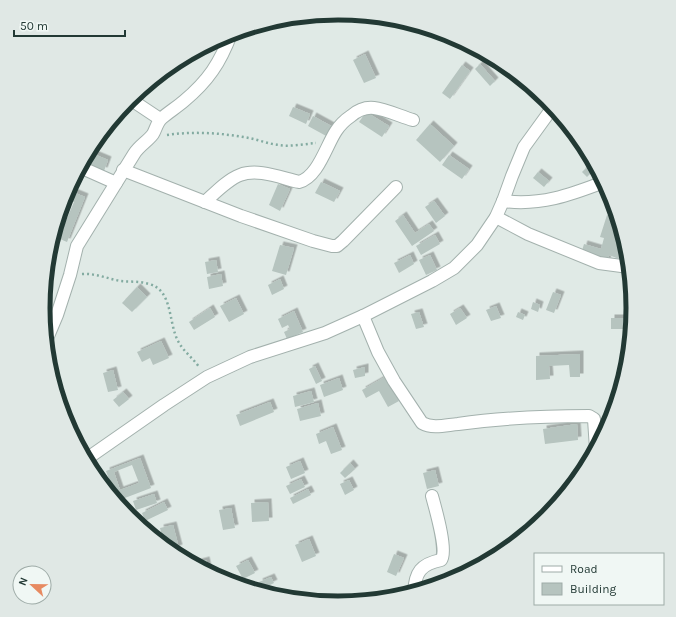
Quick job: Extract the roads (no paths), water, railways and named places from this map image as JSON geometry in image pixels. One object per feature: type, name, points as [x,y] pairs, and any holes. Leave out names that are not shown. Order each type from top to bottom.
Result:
[{"type":"street","points":[[50,331],[70,275],[76,246],[138,147],[152,135],[160,119],[184,101],[215,70],[227,42]]},
{"type":"street","points":[[136,103],[160,119]]},
{"type":"street","points":[[205,202],[226,184],[240,175],[256,173],[299,182],[306,180],[312,173],[336,131],[343,122],[358,111],[375,108],[413,120]]},
{"type":"street","points":[[90,456],[207,377],[250,357],[326,334],[432,281],[454,268],[477,245],[496,216],[524,147],[549,112]]},
{"type":"street","points":[[85,169],[116,183]]},
{"type":"street","points":[[123,170],[205,202],[313,241],[332,246],[337,246],[343,241],[396,187]]},
{"type":"street","points":[[503,201],[519,203],[544,201],[598,184]]},
{"type":"street","points":[[496,216],[528,234],[599,263],[623,266]]},
{"type":"street","points":[[363,316],[378,352],[394,381],[422,423],[426,425],[438,426],[498,418],[589,416],[594,419],[595,439]]},
{"type":"street","points":[[415,586],[417,576],[422,567],[441,560],[444,555],[440,528],[432,496]]}]
